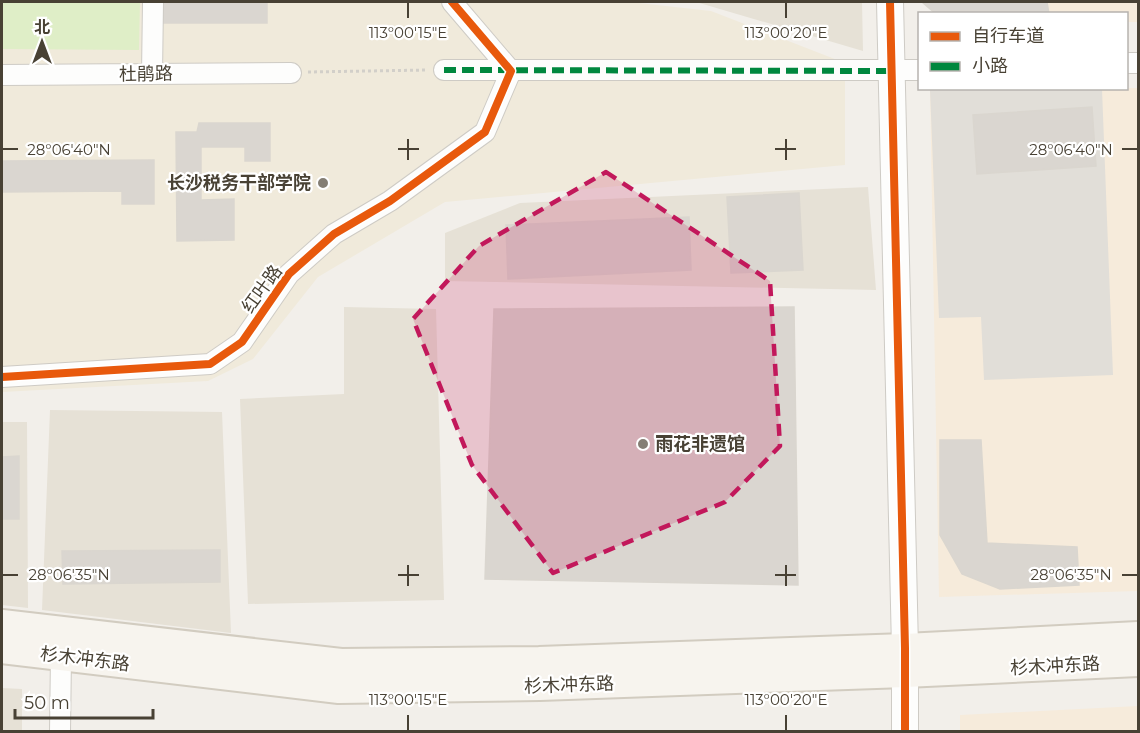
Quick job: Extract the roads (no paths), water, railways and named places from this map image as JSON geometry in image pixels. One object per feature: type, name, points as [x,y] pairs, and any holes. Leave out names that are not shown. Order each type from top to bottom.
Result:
[{"type":"main road","name":"杉木冲东路","points":[[2,624],[340,663],[905,660],[1138,662]]},
{"type":"main road","name":"杉木冲东路","points":[[2,649],[339,689],[540,686],[905,660],[1138,636]]},
{"type":"street","points":[[152,74],[153,2]]},
{"type":"street","points":[[452,2],[511,70]]},
{"type":"street","points":[[890,2],[905,732]]},
{"type":"street","points":[[444,70],[918,70]]},
{"type":"street","name":"红叶路","points":[[2,377],[210,364],[242,342],[289,274],[334,234],[390,201],[485,132],[511,70]]},
{"type":"street","name":"杜鹃路","points":[[2,75],[291,73]]},
{"type":"street","points":[[60,732],[61,655]]},
{"type":"place","name":"长沙税务干部学院","points":[[323,183]]},
{"type":"place","name":"雨花非遗馆","points":[[643,444]]}]
